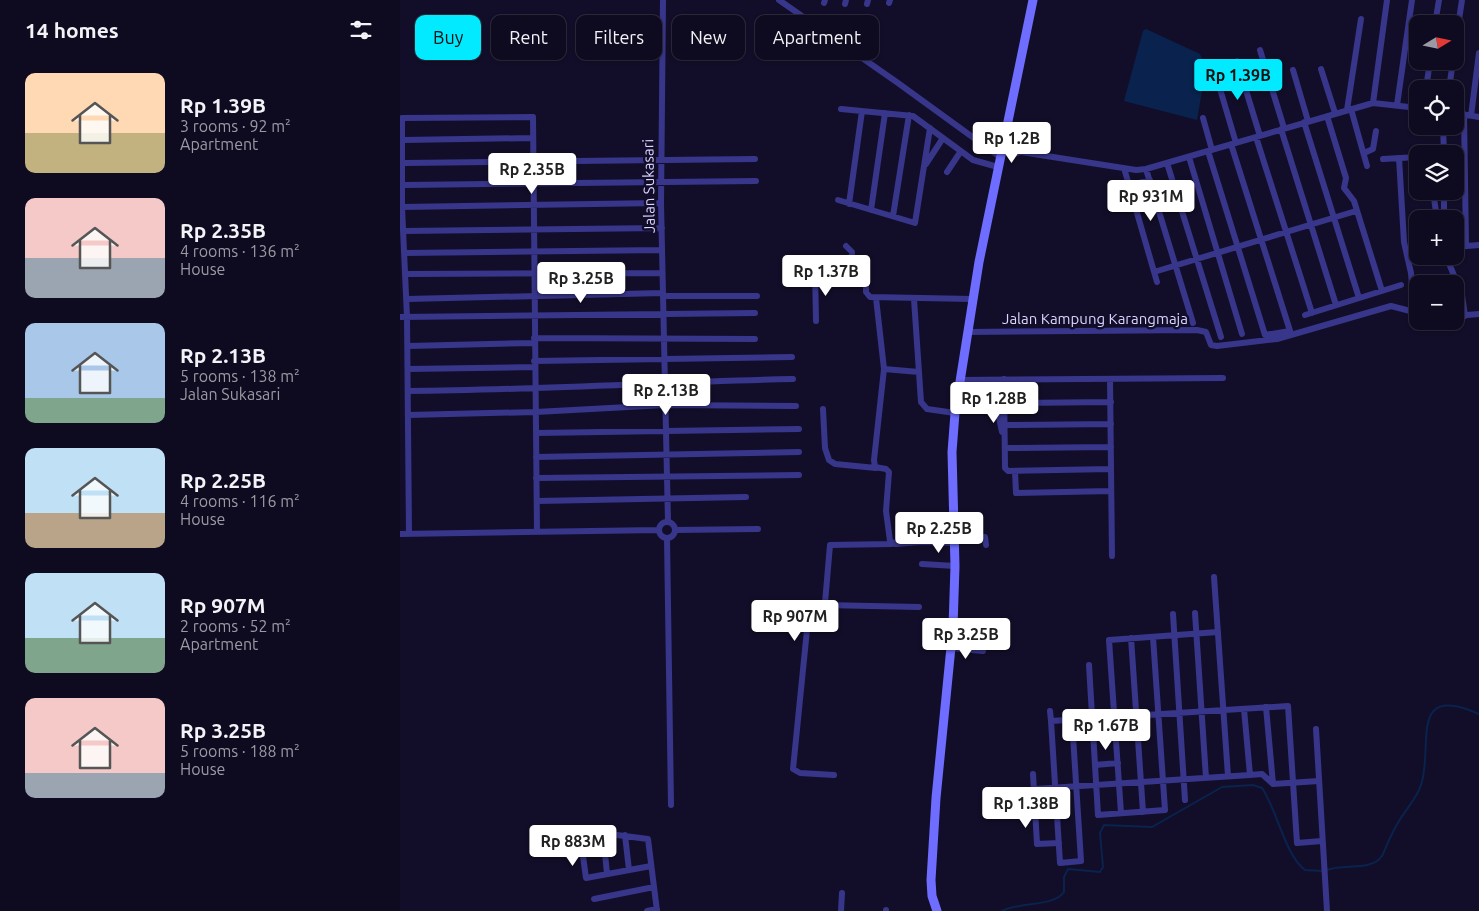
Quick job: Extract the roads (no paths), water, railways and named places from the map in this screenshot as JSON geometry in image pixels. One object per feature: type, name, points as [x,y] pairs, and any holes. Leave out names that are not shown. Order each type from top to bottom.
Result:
[{"type":"street","name":"Jalan Sukasari","points":[[663,0],[661,203],[668,522]]},
{"type":"street","points":[[778,0],[1001,151],[1016,154],[1021,152],[1146,170],[1373,103],[1409,107]]},
{"type":"street","points":[[937,911],[931,889],[934,816],[953,627],[955,566],[952,452],[955,413],[972,299],[1033,0]]},
{"type":"street","points":[[1373,103],[1387,0]]},
{"type":"street","points":[[1397,105],[1412,0]]},
{"type":"street","points":[[1436,15],[1439,0]]},
{"type":"street","points":[[1460,15],[1462,0]]},
{"type":"street","points":[[1360,18],[1349,110],[1368,166]]},
{"type":"street","points":[[1260,50],[1310,225],[1336,305]]},
{"type":"street","points":[[1471,116],[1479,53]]},
{"type":"street","points":[[1238,61],[1308,314],[1401,285]]},
{"type":"street","points":[[1321,69],[1335,113]]},
{"type":"street","points":[[1293,70],[1333,218],[1359,298]]},
{"type":"street","points":[[1203,118],[1210,151],[1264,335],[1291,333],[1262,240],[1215,72]]},
{"type":"street","points":[[841,109],[913,116],[972,160],[998,167]]},
{"type":"street","points":[[849,204],[862,111]]},
{"type":"street","points":[[871,210],[885,113]]},
{"type":"street","points":[[1479,117],[1464,114],[1466,246],[1479,245]]},
{"type":"street","points":[[893,216],[909,115]]},
{"type":"street","points":[[1327,116],[1346,178],[1344,188],[1354,201],[1382,291]]},
{"type":"street","points":[[409,534],[408,346],[404,317],[407,299],[402,207],[404,163],[402,118],[533,117],[534,340],[538,532]]},
{"type":"street","points":[[838,200],[915,222],[930,128]]},
{"type":"street","points":[[1364,153],[1373,150],[1376,132]]},
{"type":"street","points":[[403,140],[533,138]]},
{"type":"street","points":[[924,168],[942,138]]},
{"type":"street","points":[[947,172],[960,151]]},
{"type":"street","points":[[1189,157],[1242,334]]},
{"type":"street","points":[[1384,159],[1409,157]]},
{"type":"street","points":[[1399,158],[1404,242],[1411,275]]},
{"type":"street","points":[[404,163],[534,160],[756,159]]},
{"type":"street","points":[[1167,163],[1221,337]]},
{"type":"street","points":[[1124,168],[1157,282]]},
{"type":"street","points":[[1146,170],[1193,323]]},
{"type":"street","points":[[1129,186],[1150,180]]},
{"type":"street","points":[[403,185],[756,182]]},
{"type":"street","points":[[402,207],[661,203]]},
{"type":"street","points":[[1154,272],[1356,211]]},
{"type":"street","points":[[403,231],[662,228]]},
{"type":"street","points":[[846,246],[852,252],[851,265]]},
{"type":"street","points":[[404,253],[662,250]]},
{"type":"street","points":[[816,321],[817,265],[851,265],[865,268],[866,294],[876,298],[972,299]]},
{"type":"street","points":[[1450,265],[1462,295],[1465,316],[1479,314]]},
{"type":"street","points":[[406,274],[662,273]]},
{"type":"street","points":[[407,299],[534,295],[663,294],[758,296]]},
{"type":"street","points":[[876,298],[884,369],[882,397],[874,448],[876,468]]},
{"type":"street","points":[[914,299],[920,398],[923,407],[955,413]]},
{"type":"street","name":"Jalan Kampung Karangmaja","points":[[968,332],[1197,330],[1206,332],[1211,344],[1214,346],[1270,340],[1390,306],[1409,310]]},
{"type":"street","points":[[404,317],[664,312],[755,313]]},
{"type":"street","points":[[408,346],[534,340],[665,337],[755,339]]},
{"type":"street","points":[[408,369],[792,357]]},
{"type":"street","points":[[884,369],[919,372]]},
{"type":"street","points":[[960,380],[1222,378]]},
{"type":"street","points":[[408,391],[535,390],[664,382],[793,379]]},
{"type":"street","points":[[1110,379],[1112,556]]},
{"type":"street","points":[[1004,380],[1005,468],[1008,471],[1111,469]]},
{"type":"street","points":[[986,409],[1004,406],[1110,402]]},
{"type":"street","points":[[408,415],[536,412],[665,405],[796,406]]},
{"type":"street","points":[[997,408],[1005,448]]},
{"type":"street","points":[[823,409],[825,448],[829,460],[835,464],[886,469],[889,472],[886,520],[892,544]]},
{"type":"street","points":[[1005,425],[1111,424]]},
{"type":"street","points":[[536,433],[798,429]]},
{"type":"street","points":[[1005,448],[1111,447]]},
{"type":"street","points":[[536,457],[799,452]]},
{"type":"street","points":[[1015,471],[1016,493],[1111,491]]},
{"type":"street","points":[[536,478],[799,475]]},
{"type":"street","points":[[537,501],[746,497]]},
{"type":"street","points":[[668,522],[674,526],[675,530],[674,535],[667,538],[662,537],[659,530],[661,525],[668,522]]},
{"type":"street","points":[[675,530],[758,529]]},
{"type":"street","points":[[400,534],[659,530]]},
{"type":"street","points":[[824,605],[830,545],[954,541],[985,537],[986,545]]},
{"type":"street","points":[[667,538],[671,806]]},
{"type":"street","points":[[922,564],[955,566]]},
{"type":"street","points":[[1214,577],[1228,776]]},
{"type":"street","points":[[834,775],[800,773],[794,771],[792,766],[809,610],[824,605],[919,607]]},
{"type":"street","points":[[1194,613],[1206,778]]},
{"type":"street","points":[[1172,614],[1185,800]]},
{"type":"street","points":[[953,627],[970,627],[985,634]]},
{"type":"street","points":[[1121,813],[1109,640],[1218,632]]},
{"type":"street","points":[[1089,665],[1098,815],[1165,810],[1153,637]]},
{"type":"street","points":[[1131,638],[1143,812]]},
{"type":"street","points":[[951,648],[983,651]]},
{"type":"street","points":[[1051,721],[1288,706],[1297,843],[1322,841]]},
{"type":"street","points":[[1266,707],[1273,784]]},
{"type":"street","points":[[1244,709],[1250,775]]},
{"type":"street","points":[[1050,711],[1060,863],[1082,861],[1072,720]]},
{"type":"street","points":[[1316,729],[1326,911]]},
{"type":"street","points":[[1095,765],[1118,763]]},
{"type":"street","points":[[1033,774],[1037,844],[1059,843]]},
{"type":"street","points":[[1034,789],[1262,774],[1273,784],[1318,781]]},
{"type":"street","points":[[647,911],[657,910],[648,839],[625,835],[583,832],[580,838],[585,878],[651,866]]},
{"type":"street","points":[[603,833],[607,874]]},
{"type":"street","points":[[625,835],[629,870]]},
{"type":"street","points":[[594,899],[654,887]]},
{"type":"street","points":[[842,893],[842,911]]},
{"type":"water","points":[[1146,29],[1200,54],[1206,67],[1197,120],[1124,101],[1143,31]]},
{"type":"waterway","points":[[1327,870],[1364,866],[1377,861],[1382,856],[1396,825],[1421,785],[1428,723],[1432,712],[1441,706],[1456,706],[1479,714]]},
{"type":"waterway","points":[[1002,911],[1059,897],[1064,892],[1064,877],[1068,869],[1100,872],[1103,867],[1100,833],[1104,825],[1152,827],[1222,787],[1253,785],[1262,788],[1287,844],[1298,863],[1305,870],[1322,871]]}]
